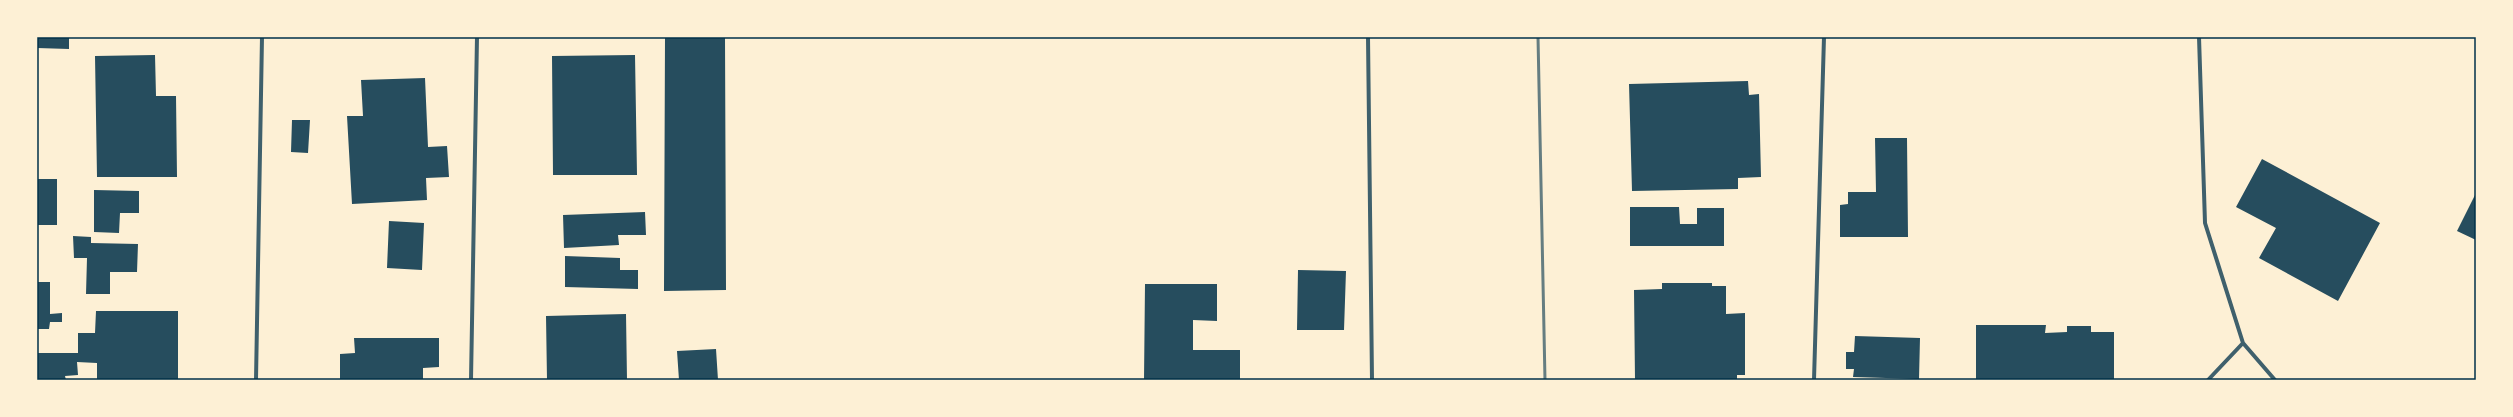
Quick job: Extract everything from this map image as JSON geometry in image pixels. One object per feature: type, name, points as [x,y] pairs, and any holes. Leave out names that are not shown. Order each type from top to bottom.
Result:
[{"type":"street","points":[[256,380],[262,37]]},
{"type":"street","points":[[471,380],[477,37]]},
{"type":"street","points":[[1368,37],[1372,380]]},
{"type":"street","points":[[1814,380],[1824,37]]},
{"type":"street","points":[[2199,37],[2205,223],[2243,343],[2275,380]]},
{"type":"street","points":[[2208,380],[2243,343]]},
{"type":"building","points":[[37,37],[69,37],[69,49],[37,48]]},
{"type":"building","points":[[665,37],[725,37],[726,290],[664,291]]},
{"type":"building","points":[[155,55],[156,96],[176,96],[177,177],[97,177],[95,56]]},
{"type":"building","points":[[635,55],[637,175],[553,175],[552,56]]},
{"type":"building","points":[[425,78],[428,147],[447,146],[449,177],[426,178],[427,200],[352,204],[347,116],[363,116],[361,80]]},
{"type":"building","points":[[1748,81],[1749,95],[1759,94],[1761,177],[1738,178],[1738,189],[1632,191],[1629,84]]},
{"type":"building","points":[[292,120],[310,120],[308,153],[291,152]]},
{"type":"building","points":[[1875,138],[1907,138],[1908,237],[1840,237],[1840,205],[1848,204],[1848,192],[1876,192]]},
{"type":"building","points":[[2262,159],[2380,223],[2338,301],[2259,258],[2276,228],[2236,207]]},
{"type":"building","points":[[37,179],[57,179],[57,225],[37,225]]},
{"type":"building","points":[[94,190],[139,191],[139,213],[120,213],[119,233],[94,232]]},
{"type":"building","points":[[2476,193],[2476,240],[2457,231]]},
{"type":"building","points":[[1630,207],[1679,207],[1680,224],[1697,224],[1697,208],[1724,208],[1724,246],[1630,246]]},
{"type":"building","points":[[645,212],[646,235],[618,235],[619,245],[564,248],[563,215]]},
{"type":"building","points":[[389,221],[424,223],[422,270],[387,268]]},
{"type":"building","points":[[73,236],[91,237],[91,243],[138,244],[137,272],[110,272],[110,294],[86,294],[87,258],[74,258]]},
{"type":"building","points":[[565,256],[620,258],[620,270],[638,270],[638,289],[565,287]]},
{"type":"building","points":[[1298,270],[1346,271],[1344,330],[1297,330]]},
{"type":"building","points":[[37,282],[50,282],[50,314],[62,313],[62,322],[50,322],[49,329],[37,329]]},
{"type":"building","points":[[1662,283],[1712,283],[1712,286],[1726,286],[1726,314],[1745,313],[1745,375],[1737,375],[1737,380],[1635,380],[1634,290],[1662,289]]},
{"type":"building","points":[[1145,284],[1217,284],[1217,321],[1193,320],[1193,350],[1240,350],[1240,380],[1144,380]]},
{"type":"building","points":[[96,311],[178,311],[178,380],[97,380],[97,363],[77,362],[78,375],[65,376],[66,380],[37,380],[37,353],[78,353],[78,333],[95,333]]},
{"type":"building","points":[[626,314],[627,380],[547,380],[546,316]]},
{"type":"building","points":[[1976,325],[2046,325],[2045,333],[2067,332],[2067,326],[2091,326],[2091,332],[2114,332],[2114,380],[1976,380]]},
{"type":"building","points":[[1855,336],[1920,338],[1919,379],[1853,377],[1854,369],[1846,369],[1846,352],[1854,352]]},
{"type":"building","points":[[354,338],[439,338],[439,367],[423,368],[423,380],[340,380],[340,354],[355,353]]},
{"type":"building","points":[[716,349],[718,380],[679,380],[677,351]]},
{"type":"railway","points":[[1538,37],[1545,380]]}]
